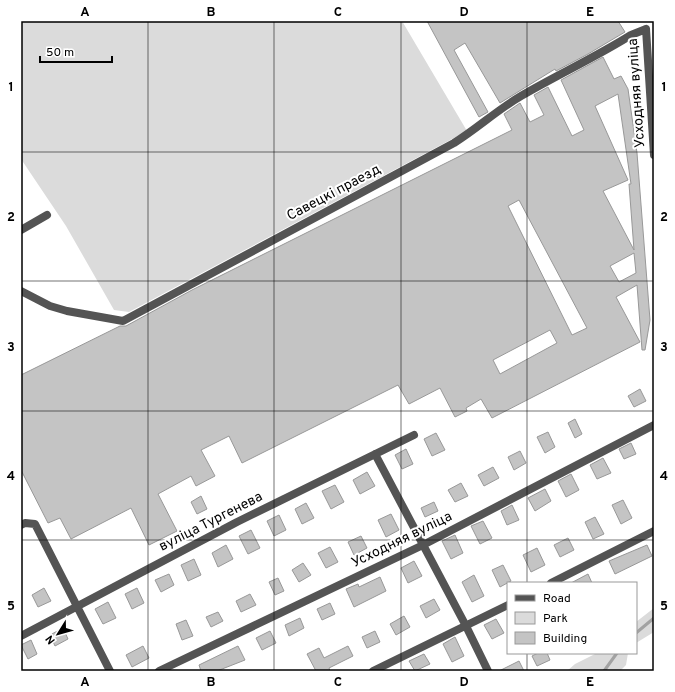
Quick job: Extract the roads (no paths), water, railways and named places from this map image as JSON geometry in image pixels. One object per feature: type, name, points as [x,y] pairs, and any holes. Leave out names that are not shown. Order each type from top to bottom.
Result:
[{"type":"street","name":"Усходняя вуліца","points":[[646,29],[654,155]]},
{"type":"street","name":"Савецкі праезд","points":[[21,291],[50,306],[67,311],[123,320],[454,143],[476,130],[494,113],[521,96],[631,35],[646,29]]},
{"type":"street","points":[[21,230],[48,215]]},
{"type":"street","name":"Усходняя вуліца","points":[[159,671],[423,545],[654,425]]},
{"type":"street","name":"вуліца Тургенева","points":[[21,636],[237,522],[414,435]]},
{"type":"street","points":[[375,454],[466,626],[488,671]]},
{"type":"street","points":[[23,524],[34,524],[78,606],[110,671]]},
{"type":"street","points":[[553,582],[654,530]]},
{"type":"street","points":[[373,671],[507,606]]},
{"type":"waterway","points":[[637,632],[654,618]]},
{"type":"waterway","points":[[604,671],[616,654]]}]
